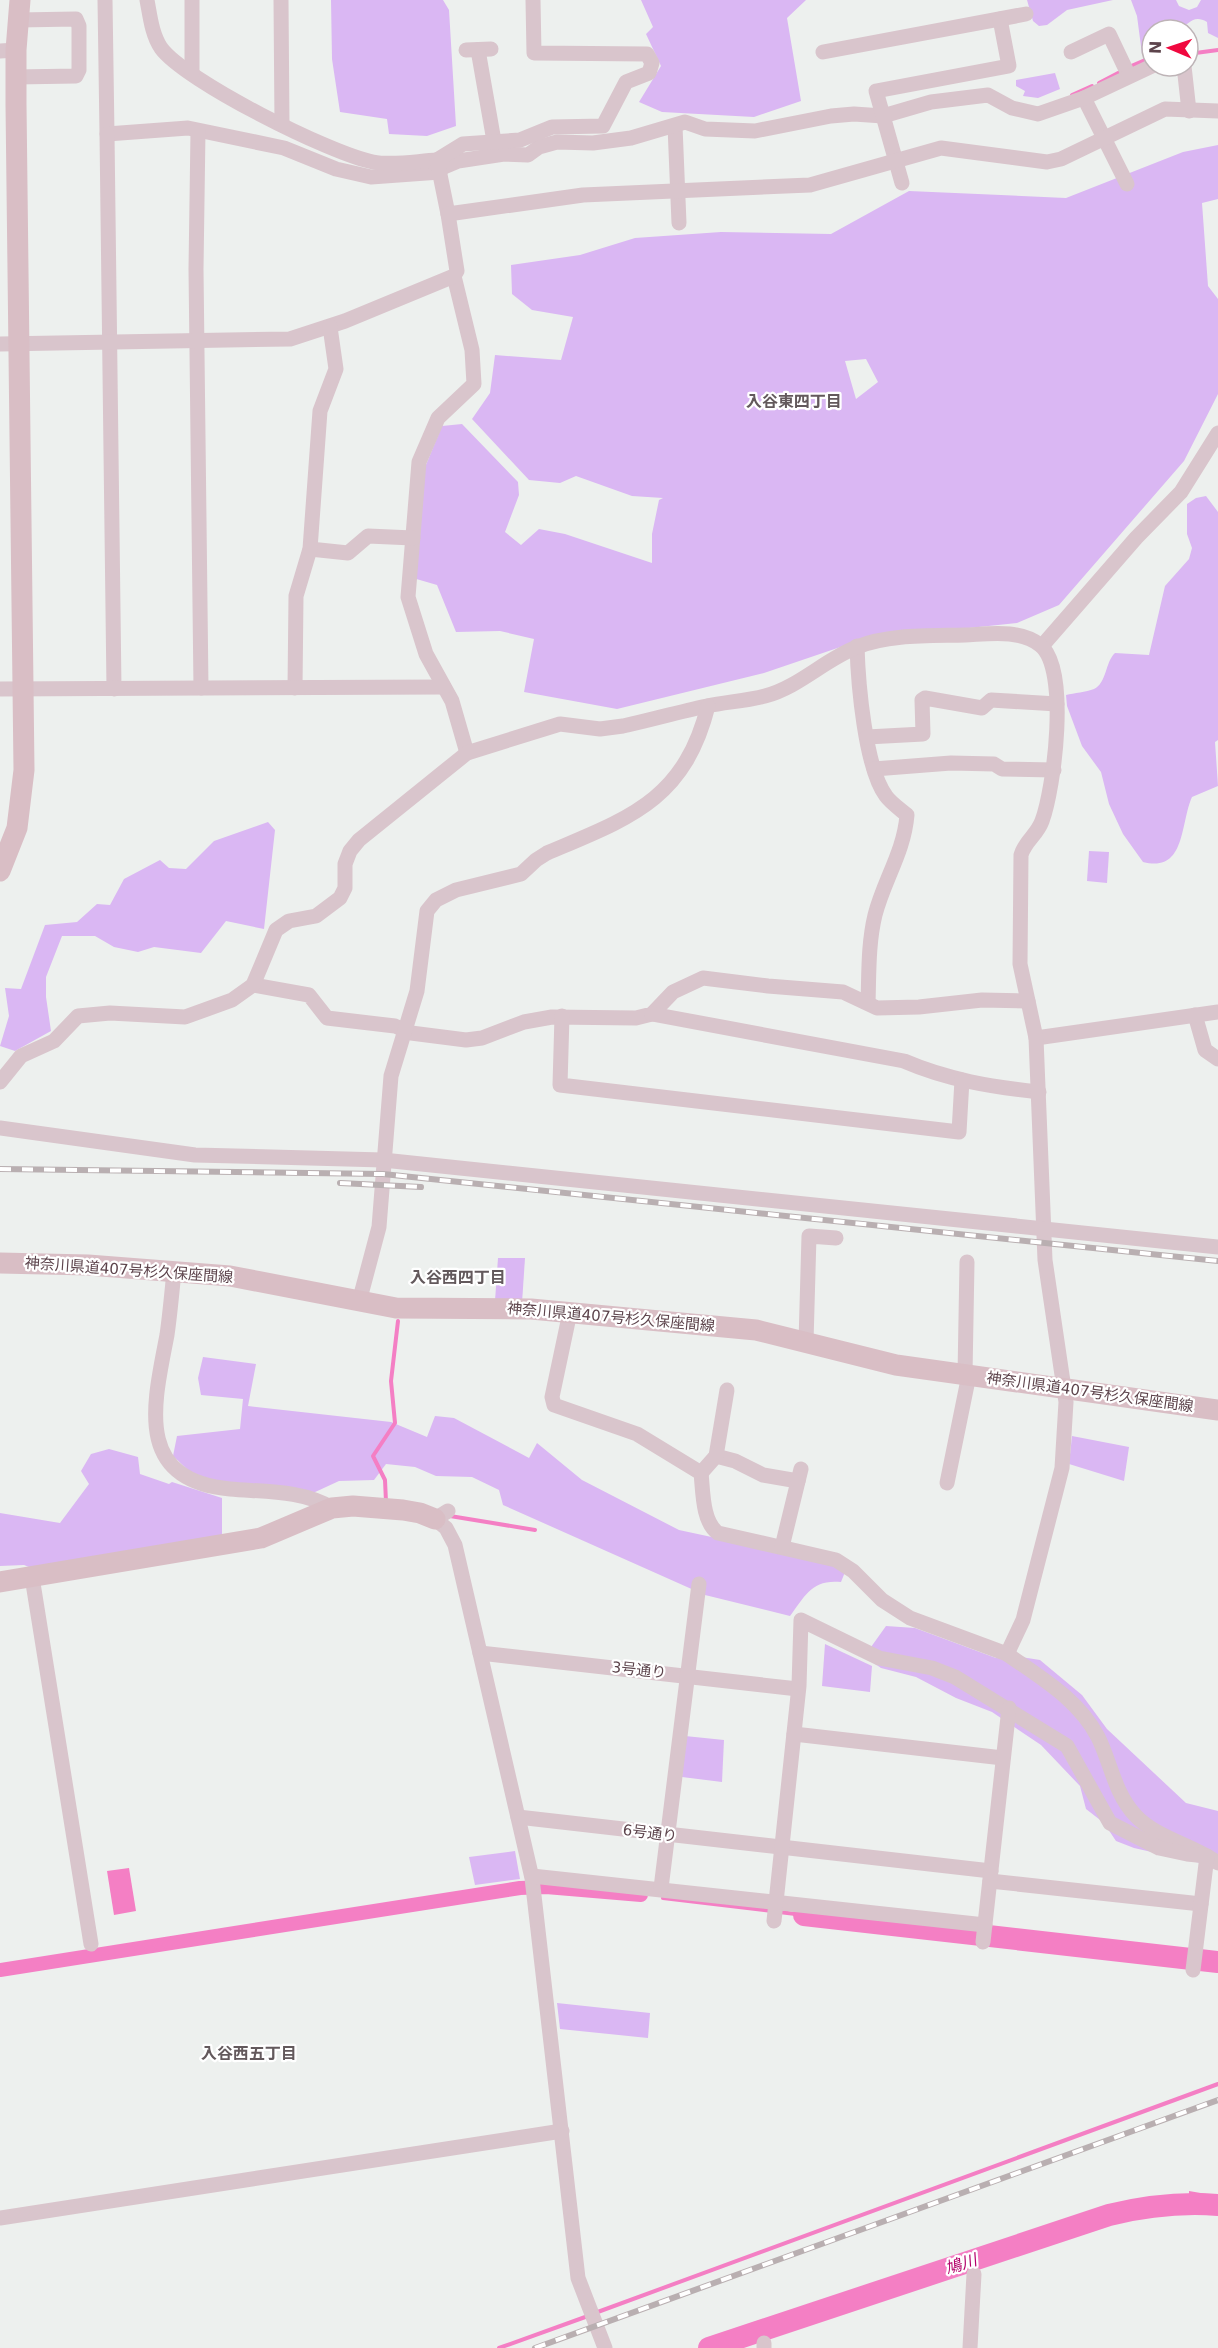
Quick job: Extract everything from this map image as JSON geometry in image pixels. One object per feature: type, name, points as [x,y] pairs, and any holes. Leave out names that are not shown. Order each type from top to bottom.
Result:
[{"type":"street","points":[[105,0],[114,689]]},
{"type":"street","points":[[147,0],[160,46],[170,58],[239,103],[353,157],[376,163],[439,167],[463,144],[520,140],[552,127],[603,126],[626,82],[650,73],[652,63],[647,54],[534,53],[533,0]]},
{"type":"street","points":[[192,0],[192,73]]},
{"type":"street","points":[[281,0],[282,125]]},
{"type":"street","points":[[0,871],[17,828],[21,799],[24,689],[10,344],[16,77],[8,50],[19,10],[76,19],[80,26],[79,70],[76,75],[16,77]]},
{"type":"street","points":[[823,52],[1026,14]]},
{"type":"street","points":[[902,183],[876,92],[1009,66],[1000,19]]},
{"type":"street","points":[[1071,52],[1109,34],[1127,71]]},
{"type":"street","points":[[478,50],[494,141]]},
{"type":"street","points":[[107,134],[188,128],[284,148],[336,169],[371,177],[504,154],[528,155],[539,147],[557,142],[593,143],[632,138],[685,122],[705,129],[755,131],[831,116],[988,95],[1012,108],[1038,114],[1084,98],[1127,71],[1140,68]]},
{"type":"street","points":[[1185,78],[1189,111]]},
{"type":"street","points":[[1084,98],[1127,184]]},
{"type":"street","points":[[448,214],[583,195],[810,185],[941,148],[1047,162],[1061,159],[1166,109],[1218,111]]},
{"type":"street","points":[[675,126],[679,223]]},
{"type":"street","points":[[198,131],[197,341],[201,688]]},
{"type":"street","points":[[10,344],[290,339],[330,327],[454,276],[457,271],[439,167]]},
{"type":"street","points":[[454,276],[472,350],[474,384],[438,418],[419,462],[408,597],[412,616],[426,654],[452,701],[466,753]]},
{"type":"street","points":[[295,688],[296,596],[310,549],[320,411],[336,369],[330,327]]},
{"type":"street","points":[[1042,646],[1136,538],[1181,492],[1218,433]]},
{"type":"street","points":[[310,549],[348,553],[368,536],[413,538]]},
{"type":"street","points":[[0,1082],[21,1056],[54,1041],[78,1016],[110,1012],[185,1017],[232,1000],[253,985],[276,930],[282,923],[316,916],[340,898],[345,888],[345,864],[350,851],[359,840],[466,753],[560,724],[600,729],[622,726],[708,706],[765,696],[783,689],[857,646],[926,636],[1000,633],[1021,636],[1042,646],[1057,677],[1054,770],[1043,819],[1037,834],[1024,844],[1021,855],[1020,964],[1036,1038],[1045,1260],[1066,1402],[1062,1468],[1013,1658]]},
{"type":"street","points":[[857,646],[867,736],[874,769],[886,796],[907,815],[902,846],[883,888],[874,917],[869,956],[868,1003]]},
{"type":"street","points":[[0,690],[444,687]]},
{"type":"street","points":[[867,736],[923,734],[922,700],[925,698],[982,708],[991,700],[1057,704]]},
{"type":"street","points":[[359,1302],[379,1227],[391,1076],[417,991],[427,911],[436,900],[456,890],[511,879],[548,853],[637,813],[662,792],[692,752],[701,734],[708,706]]},
{"type":"street","points":[[874,769],[951,763],[994,764],[1002,769],[1054,770]]},
{"type":"street","points":[[652,1014],[673,992],[703,978],[843,992],[877,1008],[919,1007],[982,1000],[1028,1001]]},
{"type":"street","points":[[253,985],[309,995],[327,1018],[394,1026],[411,1034],[466,1040],[482,1038],[524,1022],[562,1017],[636,1018],[652,1014],[904,1061],[931,1073],[986,1086],[1039,1092]]},
{"type":"street","points":[[1036,1038],[1218,1012]]},
{"type":"street","points":[[1195,1015],[1204,1050],[1218,1059]]},
{"type":"street","points":[[562,1017],[560,1085],[958,1132],[962,1080]]},
{"type":"street","points":[[0,1128],[195,1155],[383,1160],[1218,1247]]},
{"type":"street","points":[[806,1342],[809,1236],[836,1238]]},
{"type":"street","points":[[947,1483],[967,1375],[967,1262]]},
{"type":"street","name":"神奈川県道407号杉久保座間線","points":[[0,1263],[88,1265],[230,1276],[359,1302],[413,1309],[492,1307],[756,1330],[896,1365],[1218,1410]]},
{"type":"street","points":[[174,1271],[168,1328],[154,1401],[154,1424],[158,1444],[168,1459],[200,1485],[307,1496],[332,1508]]},
{"type":"street","points":[[570,1312],[552,1397],[554,1405],[637,1434],[701,1473],[711,1528],[718,1533],[836,1560],[853,1571],[882,1600],[910,1618],[1013,1658],[1067,1697],[1085,1716],[1098,1738],[1119,1794],[1136,1816],[1213,1860]]},
{"type":"street","points":[[701,1473],[716,1456],[727,1390]]},
{"type":"street","points":[[716,1456],[735,1461],[763,1475],[800,1475],[782,1547]]},
{"type":"street","points":[[0,1582],[261,1538],[332,1508],[353,1506],[442,1515],[455,1545],[533,1882],[578,2278],[605,2348]]},
{"type":"street","points":[[32,1577],[90,1944]]},
{"type":"street","points":[[661,1888],[699,1584]]},
{"type":"street","points":[[775,1912],[794,1734],[801,1620],[879,1658],[932,1668],[956,1677],[1067,1746],[1110,1823],[1159,1848],[1213,1860]]},
{"type":"street","name":"3号通り","points":[[480,1653],[798,1689]]},
{"type":"street","points":[[533,1882],[661,1888],[775,1912],[984,1932],[1009,1708]]},
{"type":"street","points":[[794,1734],[1003,1758]]},
{"type":"street","name":"6号通り","points":[[518,1817],[782,1848],[1201,1905]]},
{"type":"street","points":[[1194,1962],[1201,1905],[1213,1860]]},
{"type":"street","points":[[0,2218],[562,2130]]},
{"type":"street","points":[[970,2348],[974,2274]]},
{"type":"shaded area","points":[[331,0],[443,0],[449,10],[456,126],[427,136],[389,134],[387,119],[340,112],[332,59]]},
{"type":"shaded area","points":[[641,0],[806,0],[787,18],[801,101],[754,117],[662,112],[639,102],[661,66],[646,34],[653,27]]},
{"type":"shaded area","points":[[1027,0],[1113,0],[1067,10],[1047,25],[1039,26],[1033,21]]},
{"type":"shaded area","points":[[1131,0],[1176,0],[1179,6],[1189,10],[1197,7],[1201,0],[1218,0],[1218,38],[1208,33],[1207,22],[1200,18],[1140,18],[1140,39],[1137,16]]},
{"type":"shaded area","points":[[1055,73],[1060,89],[1038,98],[1023,96],[1025,91],[1016,86],[1016,80]]},
{"type":"shaded area","points":[[1218,145],[1218,199],[1202,203],[1208,286],[1218,299],[1218,394],[1184,461],[1059,605],[1017,623],[864,639],[764,673],[617,709],[524,692],[534,639],[500,631],[456,632],[437,585],[413,578],[423,472],[442,426],[462,424],[518,482],[519,495],[505,532],[521,545],[539,529],[565,534],[652,563],[652,534],[659,500],[663,498],[632,496],[576,476],[560,483],[529,480],[472,419],[490,393],[495,355],[561,360],[573,317],[532,310],[512,294],[511,265],[580,255],[635,238],[721,232],[831,234],[909,191],[1066,198],[1183,152]],"holes":[[[866,359],[878,382],[856,399],[845,361]]]},
{"type":"shaded area","points":[[1206,496],[1218,512],[1218,740],[1215,742],[1218,786],[1192,797],[1183,832],[1174,853],[1167,860],[1157,863],[1143,862],[1123,834],[1109,804],[1101,772],[1082,746],[1067,706],[1066,695],[1091,690],[1098,686],[1115,653],[1149,655],[1165,586],[1189,559],[1192,548],[1187,534],[1187,504],[1196,498]]},
{"type":"shaded area","points":[[268,822],[275,830],[264,929],[226,921],[201,953],[154,947],[138,952],[114,947],[95,936],[62,936],[46,977],[46,997],[51,1031],[15,1051],[0,1046],[9,1016],[5,988],[21,989],[45,925],[77,922],[97,904],[110,905],[124,879],[160,860],[169,868],[186,869],[214,841]]},
{"type":"shaded area","points":[[1089,851],[1109,852],[1107,883],[1087,881]]},
{"type":"shaded area","points":[[498,1258],[525,1258],[522,1303],[495,1301]]},
{"type":"shaded area","points":[[203,1357],[256,1364],[248,1406],[391,1422],[427,1437],[435,1416],[454,1418],[529,1458],[537,1443],[582,1480],[679,1530],[828,1562],[845,1572],[841,1582],[823,1583],[810,1590],[790,1616],[705,1595],[503,1505],[499,1490],[472,1477],[436,1476],[415,1467],[386,1464],[374,1480],[339,1481],[313,1493],[206,1487],[173,1456],[177,1436],[240,1429],[243,1399],[201,1395],[198,1378]]},
{"type":"shaded area","points":[[1072,1436],[1129,1447],[1124,1481],[1069,1464]]},
{"type":"shaded area","points":[[109,1449],[138,1457],[140,1474],[222,1498],[222,1537],[34,1569],[24,1565],[0,1566],[0,1513],[60,1523],[89,1484],[81,1471],[91,1454]]},
{"type":"shaded area","points":[[886,1626],[915,1628],[996,1658],[1021,1657],[1040,1660],[1082,1695],[1107,1729],[1186,1803],[1218,1811],[1218,1867],[1134,1848],[1116,1841],[1104,1823],[1086,1809],[1080,1786],[1041,1745],[992,1712],[956,1698],[916,1677],[881,1668],[868,1659],[871,1647]]},
{"type":"shaded area","points":[[825,1644],[872,1666],[870,1692],[822,1686]]},
{"type":"shaded area","points":[[685,1736],[724,1740],[722,1782],[682,1777]]},
{"type":"shaded area","points":[[515,1851],[520,1879],[475,1885],[469,1857]]},
{"type":"shaded area","points":[[129,1868],[136,1911],[114,1915],[107,1871]]},
{"type":"shaded area","points":[[557,2003],[650,2013],[648,2038],[560,2029]]},
{"type":"shaded area","points":[[1189,2191],[1218,2196],[1218,2215],[1189,2210]]},
{"type":"waterway","points":[[1200,52],[1218,50]]},
{"type":"waterway","points":[[1129,67],[1140,62]]},
{"type":"waterway","points":[[1099,83],[1122,71]]},
{"type":"waterway","points":[[1072,95],[1092,86]]},
{"type":"waterway","points":[[386,1502],[385,1480],[373,1456],[395,1423],[391,1381],[398,1321]]},
{"type":"waterway","points":[[450,1516],[535,1530]]},
{"type":"waterway","points":[[0,1970],[520,1888],[546,1887],[641,1895]]},
{"type":"waterway","points":[[663,1898],[772,1911]]},
{"type":"waterway","points":[[779,1912],[804,1915]]},
{"type":"waterway","points":[[804,1915],[1218,1962]]},
{"type":"waterway","points":[[595,2313],[1218,2084]]},
{"type":"waterway","name":"鳩川","points":[[709,2348],[1109,2215],[1163,2206],[1218,2205]]},
{"type":"waterway","points":[[499,2348],[588,2316]]},
{"type":"railway","points":[[0,1169],[383,1174],[1218,1261]]},
{"type":"railway","points":[[340,1183],[421,1187]]},
{"type":"railway","points":[[535,2348],[1218,2100]]},
{"type":"district","name":"入谷東四丁目","points":[[794,401]]},
{"type":"district","name":"入谷西四丁目","points":[[458,1277]]},
{"type":"district","name":"入谷西五丁目","points":[[249,2053]]}]
